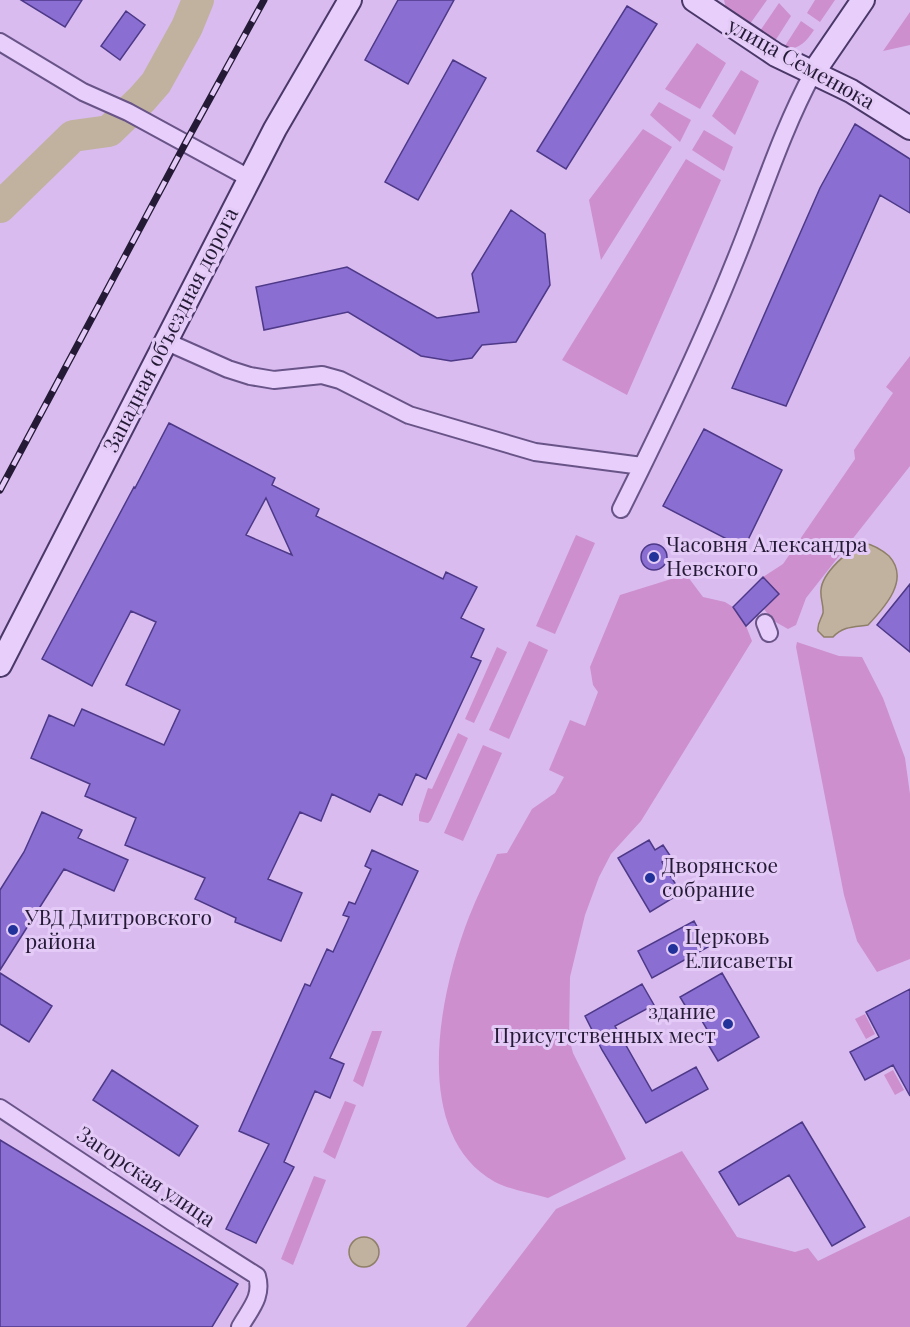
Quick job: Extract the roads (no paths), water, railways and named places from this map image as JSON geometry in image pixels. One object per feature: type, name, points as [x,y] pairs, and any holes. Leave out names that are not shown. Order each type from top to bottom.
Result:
[{"type":"main road","name":"Западная объездная дорога","points":[[0,665],[249,178],[350,0]]},
{"type":"main road","name":"улица Семенюка","points":[[693,0],[776,55],[851,91],[910,128]]},
{"type":"main road","points":[[813,73],[863,0]]},
{"type":"street","points":[[0,42],[83,92],[128,112],[249,178]]},
{"type":"street","points":[[621,509],[733,267],[798,101],[813,73]]},
{"type":"street","points":[[165,341],[228,369],[250,376],[274,380],[322,375],[340,380],[409,415],[535,452],[642,466]]},
{"type":"street","name":"Загорская улица","points":[[0,1108],[171,1222],[257,1276],[260,1288],[257,1298],[240,1327]]},
{"type":"waterway","points":[[0,207],[73,136],[109,131],[142,99],[156,83],[187,27],[198,0]]},
{"type":"railway","points":[[0,490],[264,0]]},
{"type":"place","name":"Часовня Александра Невского","points":[[654,557]]},
{"type":"place","name":"Дворянское собрание","points":[[650,878]]},
{"type":"place","name":"УВД Дмитровского района","points":[[13,930]]},
{"type":"place","name":"Церковь Елиcаветы","points":[[673,949]]},
{"type":"place","name":"здание Присутственных мест","points":[[728,1024]]}]
